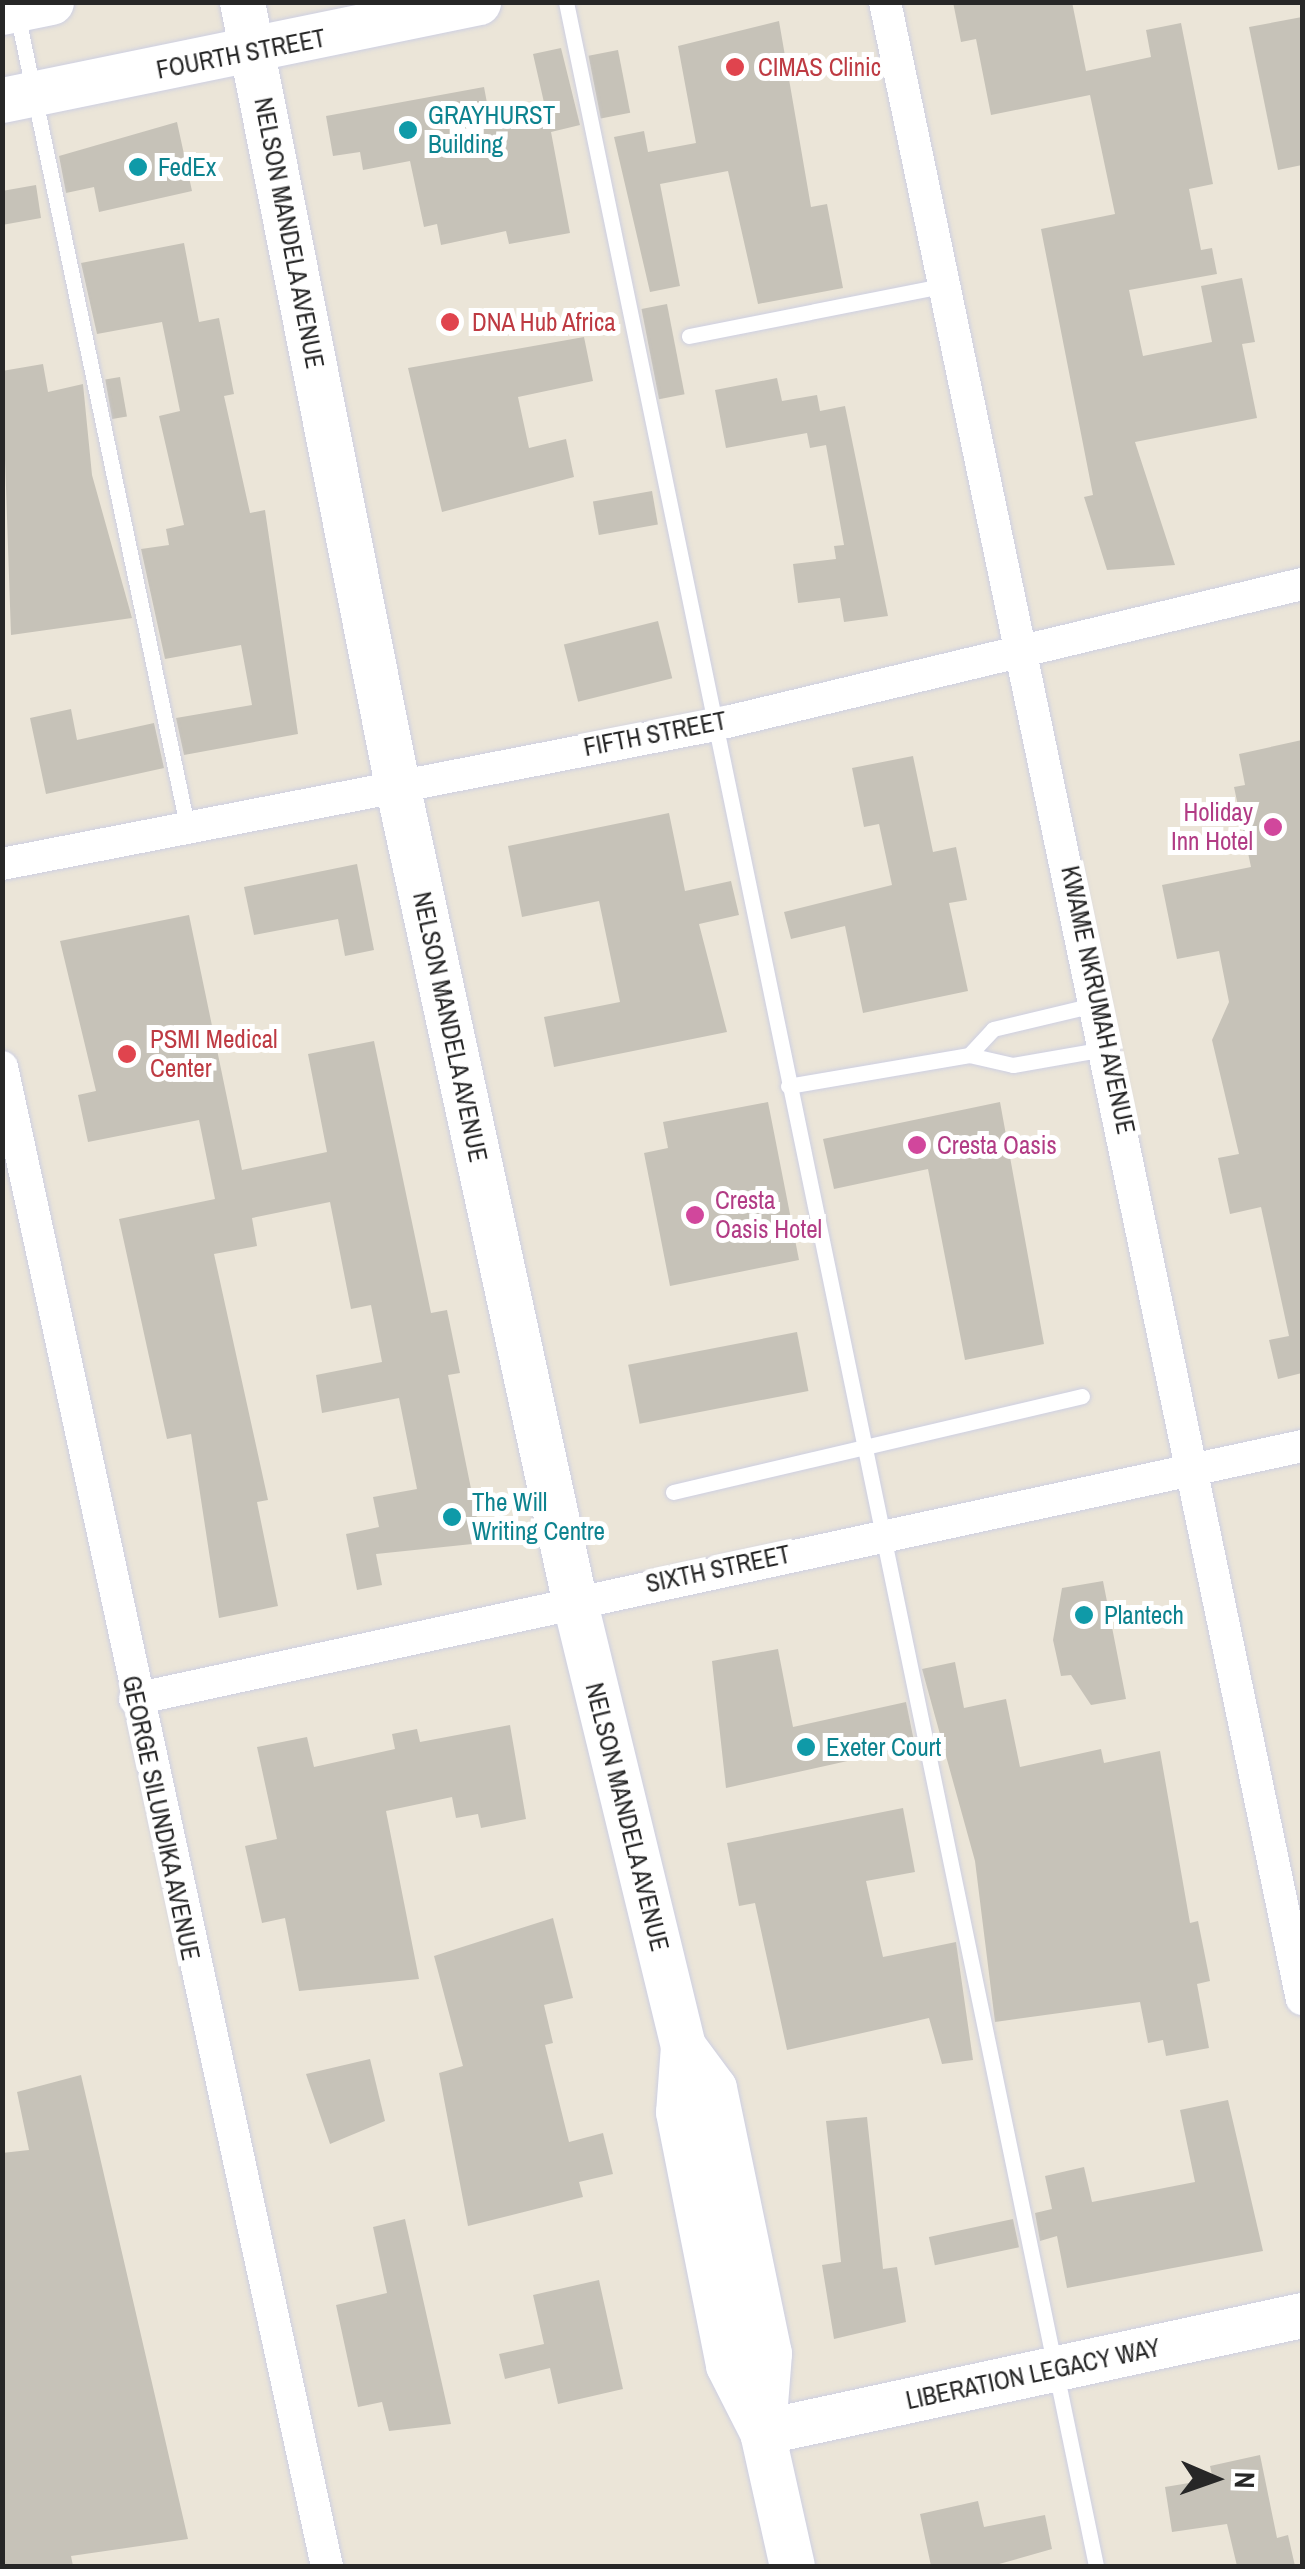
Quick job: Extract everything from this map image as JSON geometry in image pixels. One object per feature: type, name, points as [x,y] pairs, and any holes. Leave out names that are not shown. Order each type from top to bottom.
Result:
[{"type":"main road","name":"NELSON MANDELA AVENUE","points":[[242,2],[396,780],[574,1599],[683,2046],[714,2088],[769,2354],[762,2432],[792,2566]]},
{"type":"main road","name":"FOURTH STREET","points":[[18,97],[253,54],[478,2]]},
{"type":"main road","name":"LIBERATION LEGACY WAY","points":[[762,2432],[1302,2315]]},
{"type":"street","name":"KWAME NKRUMAH AVENUE","points":[[885,2],[1026,648],[1302,1999]]},
{"type":"street","name":"FIFTH STREET","points":[[2,864],[396,780],[710,726],[1302,584]]},
{"type":"street","name":"GEORGE SILUNDIKA AVENUE","points":[[2,1068],[134,1699],[327,2566]]},
{"type":"street","name":"SIXTH STREET","points":[[134,1699],[574,1599],[1302,1446]]},
{"type":"lane","points":[[566,2],[710,726],[884,1534],[1096,2566]]},
{"type":"lane","points":[[24,8],[18,97],[187,825]]},
{"type":"lane","points":[[689,336],[946,284]]},
{"type":"lane","points":[[968,1054],[992,1029],[1098,1004]]},
{"type":"lane","points":[[788,1086],[968,1054],[1013,1065],[1108,1049]]},
{"type":"lane","points":[[672,1492],[866,1452],[1082,1396]]},
{"type":"building","points":[[953,2],[1072,2],[1086,71],[1151,57],[1146,30],[1181,23],[1213,184],[1189,189],[1201,250],[1212,248],[1217,274],[1129,290],[1143,356],[1212,342],[1201,286],[1242,278],[1255,342],[1242,344],[1257,418],[1135,442],[1175,565],[1107,570],[1084,497],[1093,495],[1041,229],[1115,214],[1090,95],[991,115],[976,39],[961,42]]},
{"type":"building","points":[[1302,17],[1302,165],[1278,170],[1249,27]]},
{"type":"building","points":[[779,21],[811,207],[827,204],[843,288],[758,304],[728,171],[660,184],[680,286],[650,292],[614,137],[644,131],[648,152],[696,143],[678,46]]},
{"type":"building","points":[[561,48],[580,125],[551,132],[570,233],[509,244],[506,231],[441,245],[437,224],[424,227],[410,161],[363,170],[360,152],[333,156],[326,116],[484,87],[490,119],[545,107],[533,54]]},
{"type":"building","points":[[618,50],[630,113],[601,119],[589,56]]},
{"type":"building","name":"FedEx","points":[[177,122],[192,191],[99,212],[94,187],[66,193],[59,156]]},
{"type":"building","points":[[36,185],[41,218],[2,225],[2,191]]},
{"type":"building","points":[[184,243],[199,322],[219,318],[234,394],[224,396],[250,513],[265,510],[298,734],[184,755],[176,718],[252,705],[241,645],[165,659],[141,549],[169,545],[166,529],[184,525],[159,416],[180,411],[162,322],[97,334],[81,263]]},
{"type":"building","points":[[667,304],[685,394],[659,399],[641,309]]},
{"type":"building","points":[[584,337],[593,381],[518,397],[529,448],[566,439],[574,477],[442,512],[408,368]]},
{"type":"building","points":[[43,364],[48,392],[83,384],[92,475],[132,618],[11,635],[2,371]]},
{"type":"building","points":[[120,377],[127,416],[112,419],[105,380]]},
{"type":"building","points":[[777,378],[782,401],[817,395],[820,411],[845,406],[888,616],[844,622],[840,598],[798,603],[793,564],[836,559],[834,546],[844,545],[826,445],[810,448],[807,433],[726,448],[715,390]]},
{"type":"building","points":[[652,491],[658,524],[599,535],[593,501]]},
{"type":"building","points":[[658,621],[672,678],[578,702],[564,644]]},
{"type":"building","points":[[71,709],[77,740],[154,723],[164,768],[46,794],[30,718]]},
{"type":"building","points":[[1302,740],[1302,1373],[1278,1379],[1269,1340],[1289,1336],[1261,1207],[1230,1214],[1218,1158],[1239,1154],[1212,1040],[1229,1002],[1219,951],[1177,959],[1162,885],[1251,867],[1234,787],[1245,785],[1239,754]]},
{"type":"building","points":[[913,756],[933,852],[956,847],[967,900],[949,903],[968,991],[863,1013],[845,926],[791,939],[784,912],[892,885],[879,824],[864,827],[852,768]]},
{"type":"building","points":[[669,813],[685,891],[731,881],[739,915],[699,924],[727,1032],[554,1067],[544,1017],[620,1002],[599,901],[522,917],[508,846]]},
{"type":"building","points":[[357,864],[374,950],[345,956],[338,919],[254,935],[244,887]]},
{"type":"building","points":[[189,915],[242,1170],[327,1152],[308,1054],[374,1041],[431,1313],[447,1310],[460,1373],[448,1375],[482,1543],[376,1554],[382,1585],[357,1590],[346,1534],[379,1527],[373,1497],[417,1489],[399,1398],[322,1413],[316,1375],[382,1362],[371,1305],[351,1309],[330,1202],[252,1218],[257,1246],[214,1254],[268,1500],[257,1502],[278,1606],[219,1618],[191,1434],[167,1439],[119,1219],[215,1199],[199,1120],[88,1142],[78,1095],[96,1091],[60,941]]},
{"type":"building","name":"Cresta Oasis Hotel","points":[[768,1102],[799,1260],[670,1286],[644,1153],[668,1148],[663,1122]]},
{"type":"building","points":[[1000,1102],[1044,1344],[965,1360],[928,1169],[834,1189],[823,1139]]},
{"type":"building","points":[[797,1332],[808,1391],[640,1424],[628,1365]]},
{"type":"building","points":[[1103,1581],[1126,1699],[1091,1705],[1071,1675],[1061,1676],[1053,1640],[1062,1588]]},
{"type":"building","points":[[778,1649],[793,1727],[906,1702],[915,1746],[726,1788],[712,1661]]},
{"type":"building","points":[[955,1662],[964,1708],[1006,1699],[1020,1767],[1101,1749],[1104,1763],[1160,1751],[1190,1923],[1198,1921],[1210,1981],[1197,1984],[1209,2048],[1166,2056],[1163,2040],[1148,2043],[1140,2002],[995,2022],[975,1861],[922,1669]]},
{"type":"building","points":[[510,1725],[526,1819],[481,1828],[478,1814],[456,1818],[452,1797],[386,1811],[419,1979],[299,1991],[285,1918],[262,1923],[245,1846],[277,1839],[257,1747],[307,1737],[314,1767],[395,1749],[392,1734],[417,1729],[420,1742]]},
{"type":"building","points":[[903,1808],[915,1872],[866,1881],[883,1957],[956,1942],[973,2060],[942,2064],[929,2018],[787,2050],[755,1903],[739,1906],[727,1843]]},
{"type":"building","points":[[553,1918],[573,1998],[544,2005],[553,2043],[545,2045],[569,2142],[603,2133],[613,2174],[579,2182],[583,2197],[468,2226],[439,2073],[463,2066],[434,1956]]},
{"type":"building","points":[[370,2059],[385,2121],[330,2144],[306,2074]]},
{"type":"building","points":[[81,2075],[188,2539],[71,2556],[73,2566],[2,2566],[2,2153],[29,2150],[17,2092]]},
{"type":"building","points":[[1228,2100],[1263,2251],[1067,2288],[1057,2236],[1040,2241],[1035,2213],[1052,2209],[1045,2176],[1084,2167],[1092,2202],[1195,2182],[1180,2110]]},
{"type":"building","points":[[867,2117],[883,2269],[897,2267],[906,2322],[834,2339],[822,2265],[841,2262],[826,2121]]},
{"type":"building","points":[[405,2219],[451,2424],[389,2431],[382,2402],[358,2407],[336,2305],[387,2293],[373,2227]]},
{"type":"building","points":[[1013,2219],[1019,2247],[935,2265],[929,2237]]},
{"type":"building","points":[[599,2280],[623,2389],[558,2404],[550,2368],[505,2379],[499,2354],[544,2344],[533,2295]]},
{"type":"building","points":[[1260,2455],[1277,2538],[1288,2535],[1295,2566],[1237,2566],[1227,2524],[1172,2532],[1165,2487],[1213,2479],[1210,2466]]},
{"type":"building","points":[[978,2501],[984,2527],[1045,2515],[1052,2549],[992,2566],[931,2566],[920,2514]]},
{"type":"place","name":"CIMAS Clinic","points":[[735,67]]},
{"type":"place","name":"GRAYHURST Building","points":[[408,130]]},
{"type":"place","name":"FedEx","points":[[138,167]]},
{"type":"place","name":"DNA Hub Africa","points":[[450,322]]},
{"type":"place","name":"Holiday Inn Hotel","points":[[1273,827]]},
{"type":"place","name":"PSMI Medical Center","points":[[127,1054]]},
{"type":"place","name":"Cresta Oasis","points":[[917,1145]]},
{"type":"place","name":"Cresta Oasis Hotel","points":[[695,1215]]},
{"type":"place","name":"The Will Writing Centre","points":[[452,1517]]},
{"type":"place","name":"Plantech","points":[[1084,1615]]},
{"type":"place","name":"Exeter Court","points":[[806,1747]]}]
